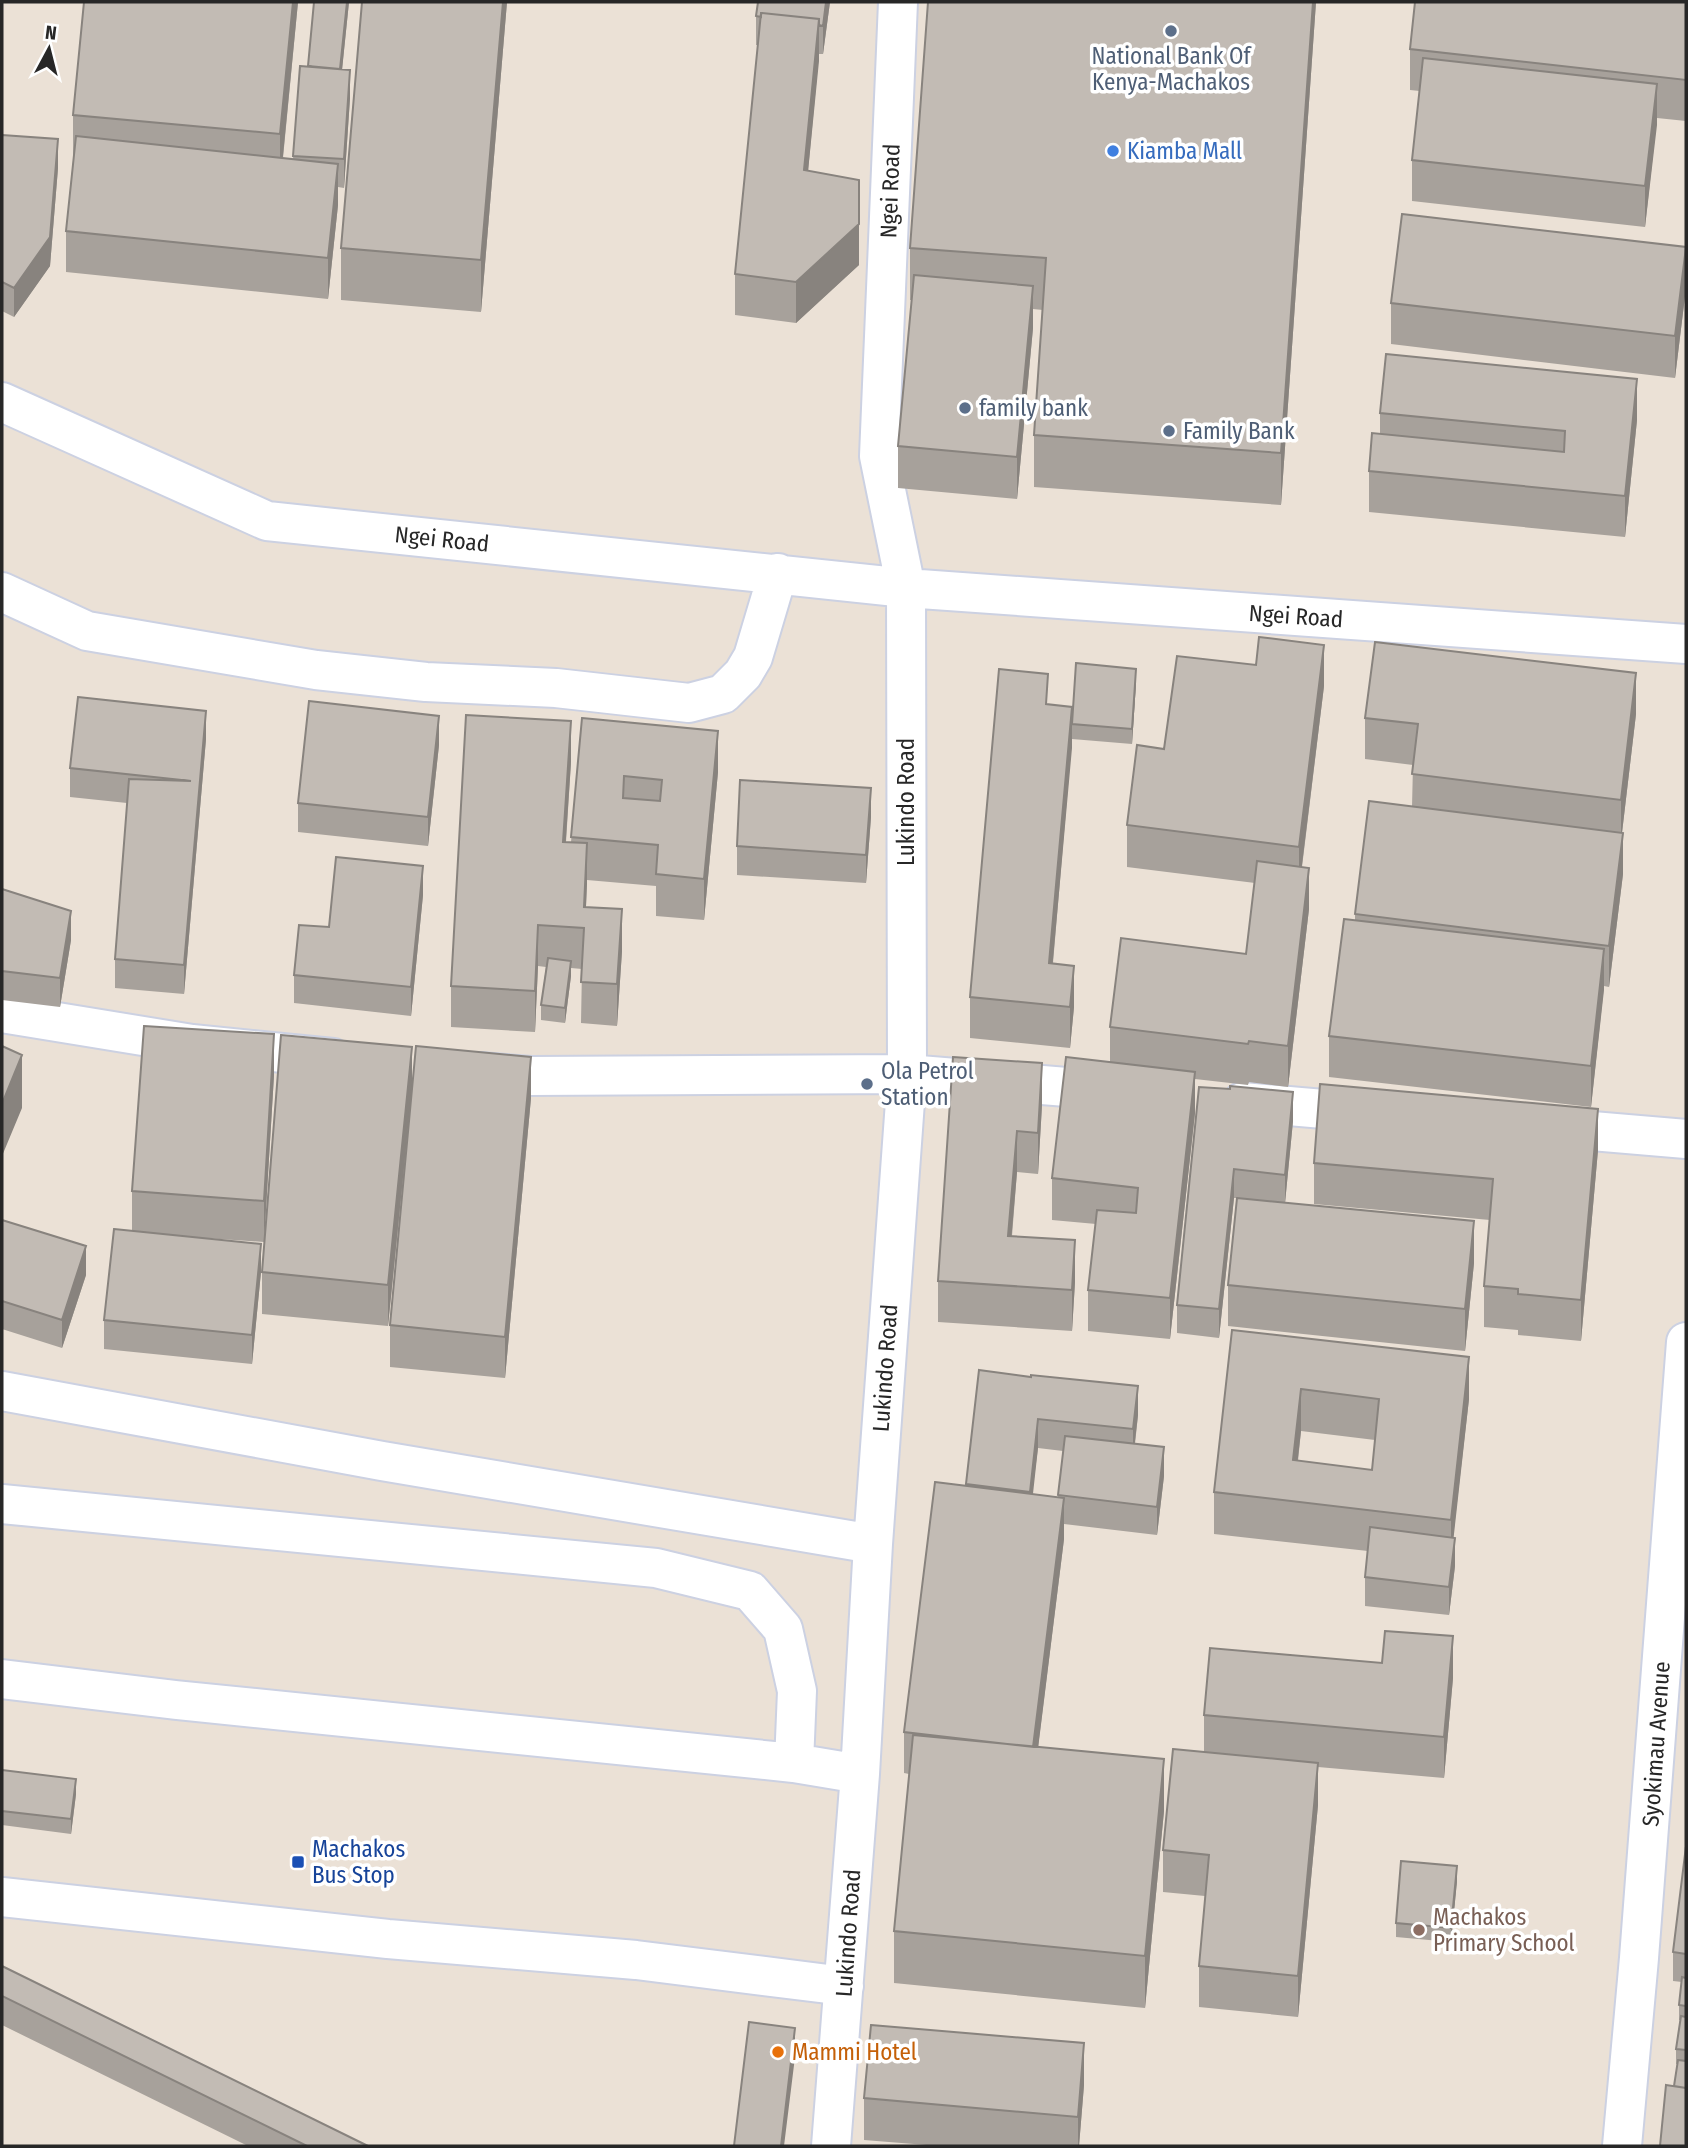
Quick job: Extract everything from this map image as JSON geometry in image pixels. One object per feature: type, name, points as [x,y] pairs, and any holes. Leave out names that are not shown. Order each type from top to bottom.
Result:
[{"type":"street","name":"Ngei Road","points":[[898,2],[880,456],[906,588]]},
{"type":"street","name":"Ngei Road","points":[[2,402],[267,521],[906,588],[1686,644]]},
{"type":"street","points":[[2,592],[87,631],[316,670],[426,682],[556,688],[690,703],[723,694],[743,674],[753,657],[778,573]]},
{"type":"street","name":"Lukindo Road","points":[[831,2146],[860,1774],[906,1074],[906,588]]},
{"type":"street","points":[[2,1013],[192,1044],[368,1061]]},
{"type":"street","points":[[450,1069],[531,1076],[906,1074],[1143,1094]]},
{"type":"street","points":[[1213,1099],[1408,1116]]},
{"type":"street","points":[[1505,1124],[1686,1139]]},
{"type":"street","name":"Syokimau Avenue","points":[[1622,2146],[1686,1342]]},
{"type":"street","points":[[2,1391],[382,1461],[873,1545]]},
{"type":"street","points":[[2,1504],[656,1568],[750,1591],[783,1629],[797,1691],[794,1763]]},
{"type":"street","points":[[2,1679],[176,1700],[794,1763],[860,1774]]},
{"type":"street","points":[[2,1897],[388,1939],[636,1960],[844,1986]]},
{"type":"building","points":[[84,2],[293,2],[280,134],[73,115]]},
{"type":"building","points":[[314,2],[347,2],[340,69],[308,66]]},
{"type":"building","points":[[362,2],[503,2],[481,260],[341,248]]},
{"type":"building","points":[[758,2],[826,2],[823,26],[819,25],[819,19],[761,13],[761,17],[756,16]]},
{"type":"building","name":"Kiamba Mall","points":[[928,2],[1313,2],[1281,453],[1034,435],[1046,258],[910,248]]},
{"type":"building","points":[[1415,2],[1686,2],[1686,80],[1410,49]]},
{"type":"building","points":[[761,13],[819,19],[804,170],[859,180],[859,224],[796,282],[735,274]]},
{"type":"building","points":[[1423,58],[1657,84],[1645,186],[1412,160]]},
{"type":"building","points":[[300,66],[350,70],[344,159],[293,156]]},
{"type":"building","points":[[2,135],[58,139],[50,237],[14,288],[2,282]]},
{"type":"building","points":[[76,136],[338,164],[328,258],[66,231]]},
{"type":"building","points":[[1402,214],[1686,247],[1675,336],[1391,303]]},
{"type":"building","name":"family bank","points":[[914,275],[1033,286],[1017,457],[898,446]]},
{"type":"building","points":[[1386,354],[1637,379],[1625,496],[1369,471],[1372,433],[1564,452],[1565,431],[1380,413]]},
{"type":"building","points":[[1259,637],[1324,645],[1299,847],[1127,825],[1137,745],[1164,749],[1177,656],[1256,665]]},
{"type":"building","points":[[1375,642],[1636,673],[1621,800],[1412,774],[1418,724],[1365,718]]},
{"type":"building","points":[[1076,663],[1136,669],[1132,729],[1072,724]]},
{"type":"building","points":[[999,669],[1048,674],[1046,704],[1072,707],[1049,963],[1074,966],[1070,1007],[970,997]]},
{"type":"building","points":[[78,697],[206,711],[184,965],[115,959],[129,779],[191,781],[70,768]]},
{"type":"building","points":[[309,701],[439,716],[428,817],[298,803]]},
{"type":"building","points":[[466,715],[571,721],[563,842],[587,843],[584,907],[622,909],[617,984],[581,982],[584,928],[538,925],[535,991],[451,986]]},
{"type":"building","points":[[582,718],[718,731],[704,879],[656,874],[658,845],[571,837]],"holes":[[[624,776],[662,780],[660,801],[623,798]]]},
{"type":"building","points":[[740,780],[871,788],[866,855],[737,846]]},
{"type":"building","points":[[1369,801],[1623,833],[1609,946],[1355,914]]},
{"type":"building","points":[[336,857],[423,866],[411,987],[294,975],[299,925],[329,927]]},
{"type":"building","points":[[1257,861],[1309,868],[1288,1046],[1249,1041],[1248,1044],[1110,1027],[1121,938],[1246,954]]},
{"type":"building","points":[[2,889],[71,911],[60,978],[2,971]]},
{"type":"building","points":[[1344,919],[1604,949],[1591,1066],[1329,1036]]},
{"type":"building","points":[[548,958],[571,961],[565,1008],[541,1005]]},
{"type":"building","points":[[144,1026],[274,1034],[264,1201],[132,1191]]},
{"type":"building","points":[[281,1035],[412,1047],[388,1285],[262,1272]]},
{"type":"building","points":[[2,1046],[22,1055],[2,1104]]},
{"type":"building","points":[[416,1046],[531,1057],[505,1337],[390,1325]]},
{"type":"building","points":[[953,1057],[1042,1063],[1038,1133],[1017,1131],[1008,1236],[1075,1240],[1072,1290],[938,1281]]},
{"type":"building","points":[[1066,1057],[1195,1072],[1170,1298],[1088,1290],[1097,1210],[1136,1213],[1138,1188],[1052,1178]]},
{"type":"building","points":[[1320,1084],[1598,1109],[1581,1300],[1518,1294],[1518,1289],[1484,1286],[1493,1179],[1314,1163]]},
{"type":"building","points":[[1230,1086],[1293,1092],[1285,1175],[1234,1169],[1219,1309],[1177,1305],[1199,1087],[1230,1089]]},
{"type":"building","points":[[1237,1198],[1474,1221],[1465,1309],[1228,1285]]},
{"type":"building","points":[[2,1220],[86,1246],[62,1320],[2,1301]]},
{"type":"building","points":[[114,1229],[261,1244],[252,1335],[104,1320]]},
{"type":"building","points":[[1232,1330],[1469,1357],[1451,1520],[1214,1492]],"holes":[[[1301,1389],[1379,1399],[1372,1470],[1293,1460]]]},
{"type":"building","points":[[979,1370],[1138,1386],[1133,1429],[1038,1419],[1030,1492],[966,1484]]},
{"type":"building","points":[[1065,1436],[1164,1447],[1157,1507],[1058,1495]]},
{"type":"building","points":[[935,1482],[1064,1498],[1033,1747],[904,1732]]},
{"type":"building","points":[[1370,1527],[1455,1538],[1449,1587],[1365,1577]]},
{"type":"building","points":[[1385,1631],[1453,1636],[1444,1737],[1204,1715],[1210,1648],[1382,1663]]},
{"type":"building","points":[[913,1735],[1164,1759],[1145,1956],[894,1931]]},
{"type":"building","points":[[1173,1749],[1318,1763],[1298,1976],[1199,1966],[1209,1855],[1163,1850]]},
{"type":"building","points":[[2,1770],[76,1779],[71,1819],[2,1811]]},
{"type":"building","points":[[1686,1846],[1686,1954],[1673,1952]]},
{"type":"building","points":[[1401,1861],[1457,1866],[1451,1928],[1396,1923]]},
{"type":"building","points":[[2,1966],[368,2146],[307,2146],[2,1996]]},
{"type":"building","points":[[1682,1977],[1686,1978],[1686,2006],[1679,2005]]},
{"type":"building","points":[[1681,2016],[1686,2017],[1686,2050],[1676,2049]]},
{"type":"building","points":[[749,2022],[795,2028],[781,2146],[734,2146]]},
{"type":"building","points":[[871,2025],[1084,2043],[1078,2117],[864,2098]]},
{"type":"building","points":[[1678,2060],[1686,2061],[1686,2088],[1674,2086]]},
{"type":"building","points":[[1666,2085],[1686,2088],[1686,2146],[1660,2146]]},
{"type":"place","name":"National Bank Of Kenya-Machakos","points":[[1171,31]]},
{"type":"place","name":"Kiamba Mall","points":[[1113,151]]},
{"type":"place","name":"family bank","points":[[965,408]]},
{"type":"place","name":"Family Bank","points":[[1169,431]]},
{"type":"place","name":"Ola Petrol Station","points":[[867,1084]]},
{"type":"place","name":"Machakos Bus Stop","points":[[298,1862]]},
{"type":"place","name":"Machakos Primary School","points":[[1419,1930]]},
{"type":"place","name":"Mammi Hotel","points":[[778,2052]]}]
